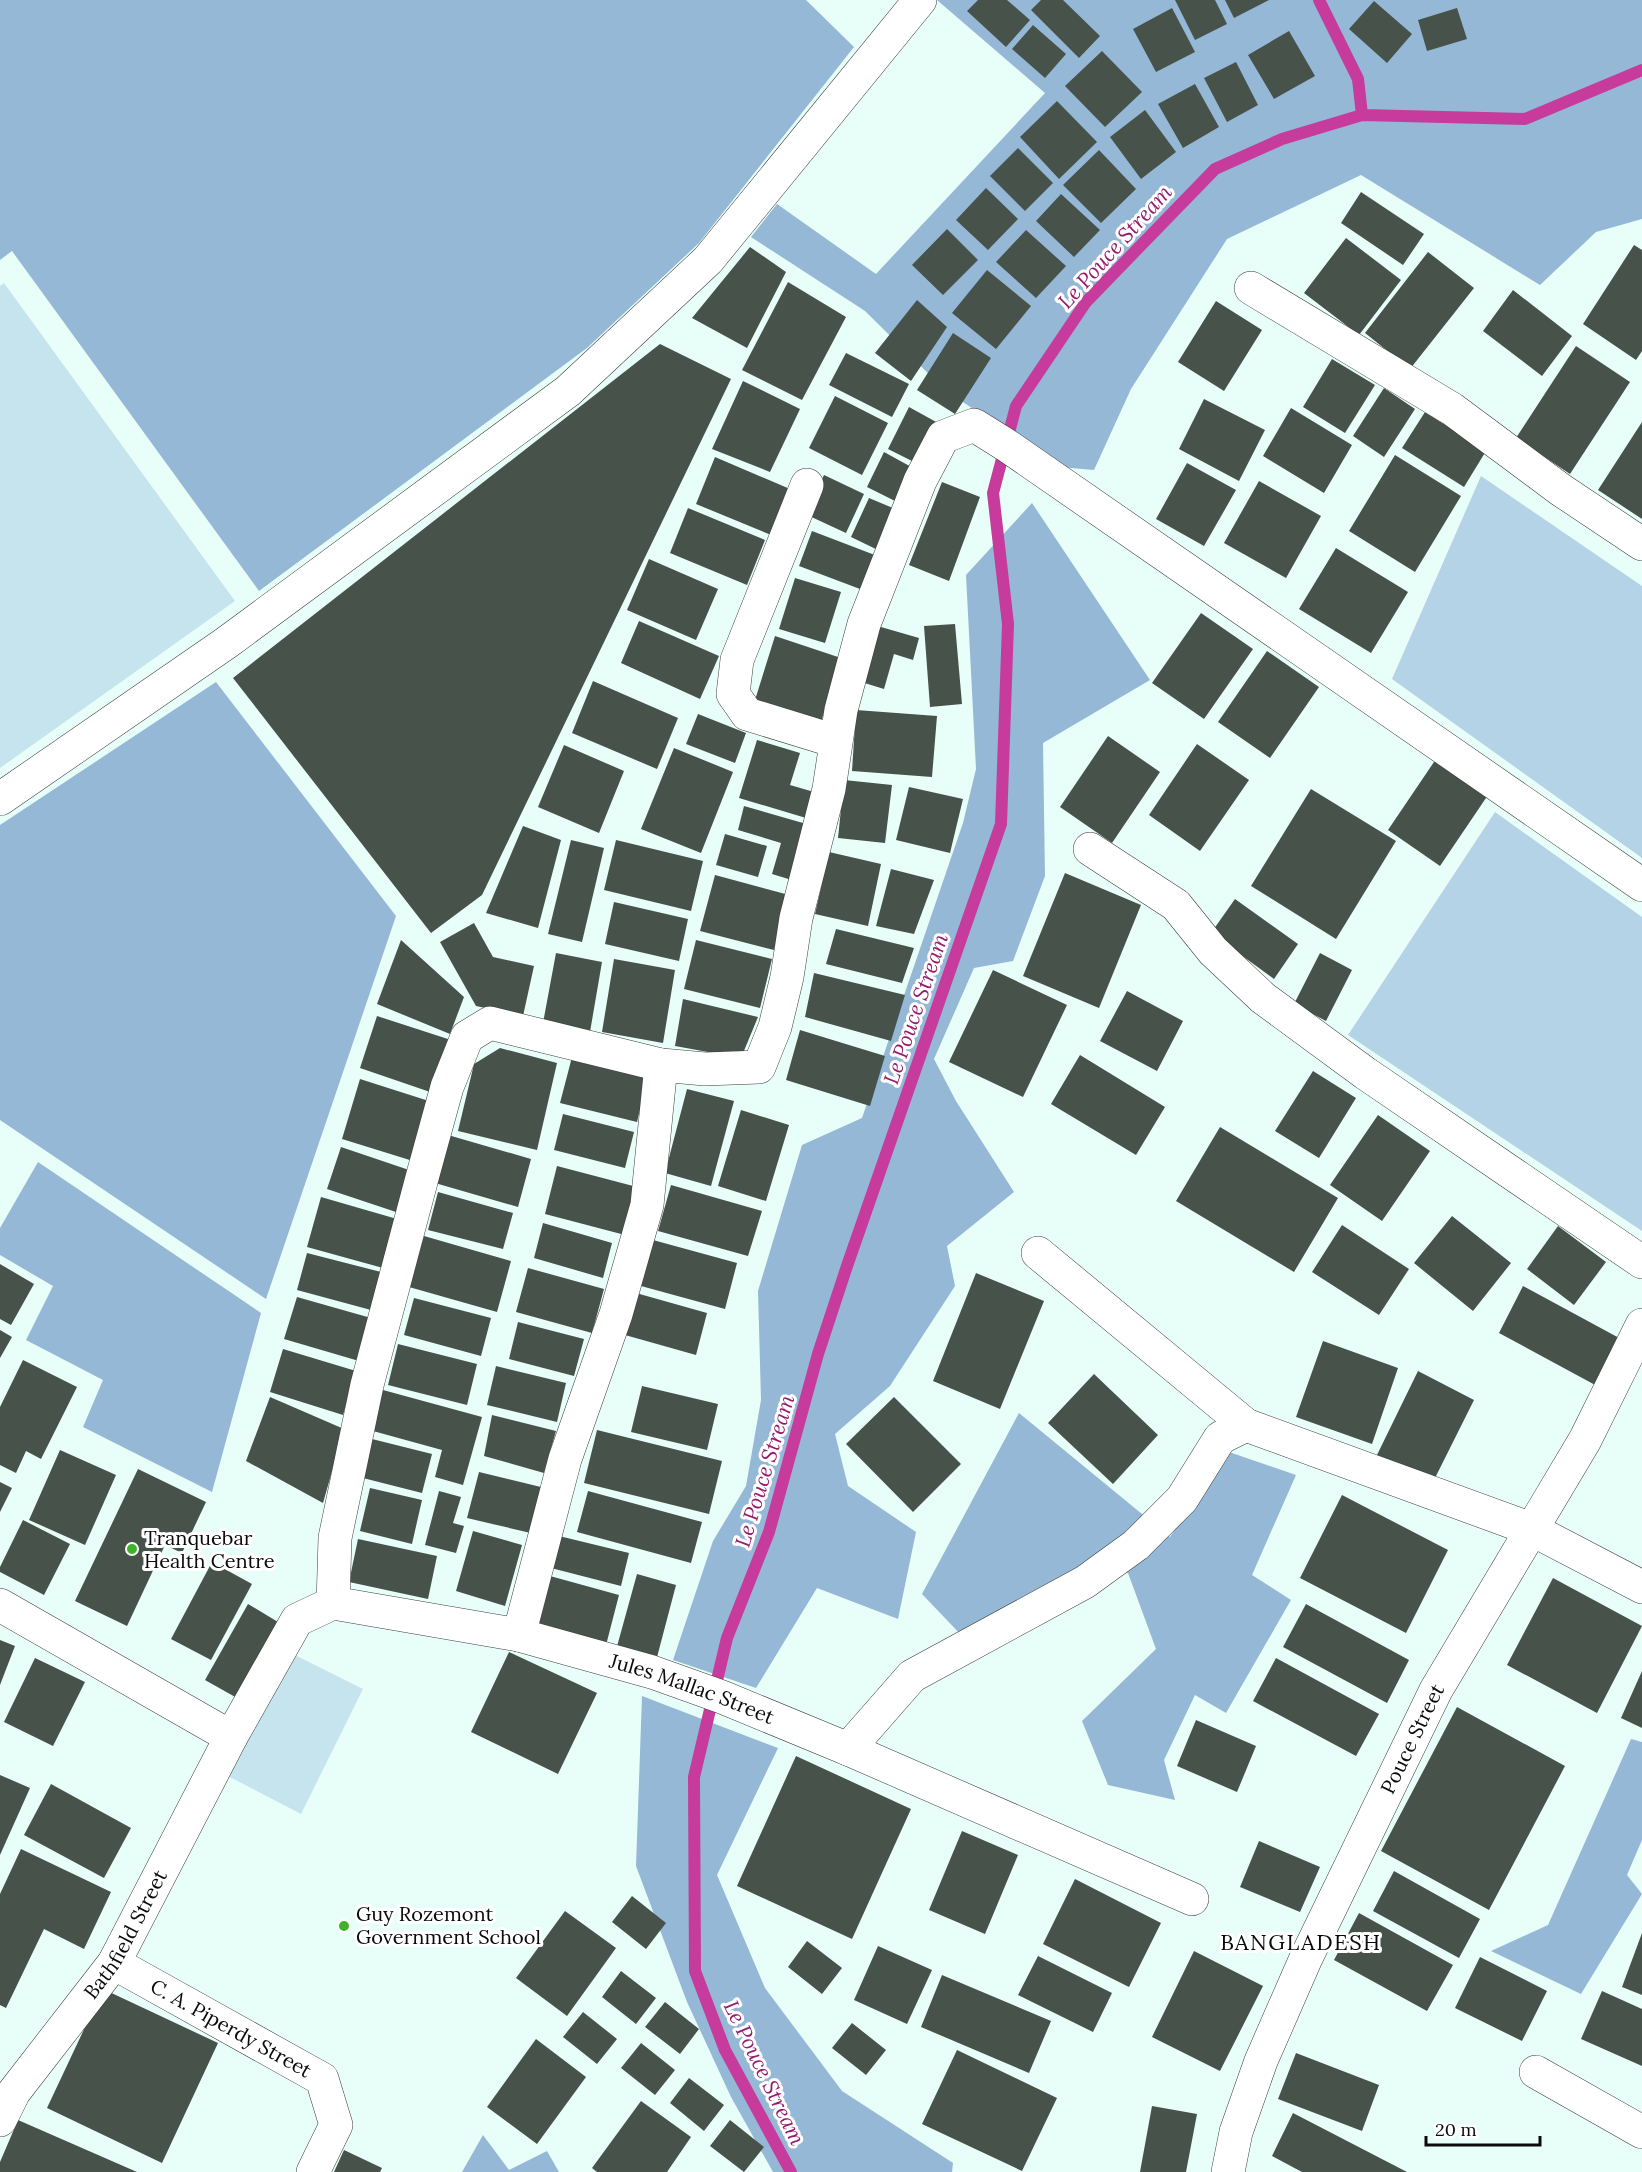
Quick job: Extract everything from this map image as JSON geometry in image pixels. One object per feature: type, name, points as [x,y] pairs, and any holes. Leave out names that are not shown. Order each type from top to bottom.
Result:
[{"type":"street","points":[[0,799],[235,636],[568,391],[708,260],[920,0]]},
{"type":"street","points":[[1251,288],[1452,409],[1561,490],[1642,544]]},
{"type":"street","points":[[0,1605],[231,1737],[297,1620],[333,1603],[334,1538],[367,1385],[447,1087],[467,1037],[490,1023],[661,1065],[705,1069],[759,1068],[775,1027],[788,977],[796,918],[829,789],[835,741],[864,624],[920,481],[943,437],[974,425],[1006,445],[1642,885]]},
{"type":"street","points":[[807,485],[737,660],[733,694],[747,714],[835,741]]},
{"type":"street","points":[[1090,849],[1176,905],[1213,951],[1272,1005],[1365,1073],[1642,1262]]},
{"type":"street","points":[[519,1635],[565,1459],[616,1314],[647,1206],[661,1065]]},
{"type":"street","points":[[1038,1253],[1246,1425],[1531,1529],[1642,1587]]},
{"type":"street","name":"Pouce Street","points":[[1228,2172],[1236,2132],[1261,2061],[1306,1958],[1436,1690],[1585,1440],[1642,1325]]},
{"type":"street","points":[[848,1749],[912,1676],[1085,1582],[1136,1545],[1182,1498],[1220,1438],[1246,1425]]},
{"type":"street","name":"Jules Mallac Street","points":[[333,1603],[519,1635],[652,1672],[722,1697],[848,1749],[1192,1899]]},
{"type":"street","name":"Bathfield Street","points":[[0,2120],[14,2092],[114,1963],[231,1737]]},
{"type":"street","name":"C. A. Piperdy Street","points":[[114,1963],[322,2079],[336,2125],[313,2172]]},
{"type":"street","points":[[1536,2072],[1642,2132]]},
{"type":"shaded area","points":[[0,0],[806,0],[854,47],[699,243],[587,348],[259,591],[12,251],[0,260]]},
{"type":"shaded area","points":[[937,0],[1642,0],[1642,219],[1596,232],[1540,285],[1361,175],[1227,239],[1131,389],[1094,470],[1060,467],[945,390],[865,311],[751,237],[777,204],[876,274],[1045,93]]},
{"type":"shaded area","points":[[4,283],[235,601],[0,768],[0,286]]},
{"type":"shaded area","points":[[1481,476],[1642,586],[1642,858],[1392,679]]},
{"type":"shaded area","points":[[1032,503],[1150,680],[1043,743],[1045,876],[1013,961],[974,968],[934,1059],[956,1101],[1014,1192],[947,1246],[955,1286],[890,1386],[835,1434],[848,1486],[916,1532],[898,1619],[817,1588],[756,1688],[673,1660],[713,1541],[746,1486],[761,1400],[758,1291],[802,1145],[862,1118],[963,823],[976,769],[966,575]]},
{"type":"shaded area","points":[[216,682],[396,916],[266,1299],[0,1120],[0,825]]},
{"type":"shaded area","points":[[1495,812],[1642,917],[1642,1231],[1348,1035]]},
{"type":"shaded area","points":[[38,1162],[261,1313],[212,1492],[83,1427],[103,1380],[26,1340],[53,1286],[0,1255],[0,1228]]},
{"type":"shaded area","points":[[1019,1413],[1170,1537],[1226,1451],[1296,1475],[1252,1575],[1291,1600],[1226,1713],[1195,1695],[1164,1760],[1175,1800],[1108,1785],[1082,1721],[1156,1649],[1128,1573],[1079,1575],[964,1638],[922,1594]]},
{"type":"shaded area","points":[[287,1651],[363,1689],[301,1814],[226,1775]]},
{"type":"shaded area","points":[[642,1696],[778,1748],[717,1875],[765,1988],[842,2091],[953,2163],[952,2172],[773,2172],[731,2097],[687,2002],[636,1866]]},
{"type":"shaded area","points":[[1631,1739],[1642,1742],[1642,1840],[1627,1875],[1642,1894],[1581,1994],[1491,1951],[1548,1925]]},
{"type":"shaded area","points":[[483,2135],[509,2170],[547,2151],[559,2172],[462,2172]]},
{"type":"building","points":[[978,0],[1007,0],[1030,20],[1006,47],[967,11]]},
{"type":"building","points":[[1041,0],[1063,0],[1100,36],[1079,58],[1031,10]]},
{"type":"building","points":[[1175,0],[1215,0],[1227,24],[1195,40]]},
{"type":"building","points":[[1225,0],[1269,0],[1234,18]]},
{"type":"building","points":[[1374,1],[1412,34],[1387,63],[1349,29]]},
{"type":"building","points":[[1172,8],[1195,52],[1156,72],[1133,29]]},
{"type":"building","points":[[1457,8],[1467,39],[1427,51],[1418,20]]},
{"type":"building","points":[[1033,25],[1066,54],[1045,78],[1012,49]]},
{"type":"building","points":[[1289,31],[1315,76],[1274,99],[1248,55]]},
{"type":"building","points":[[1102,51],[1142,92],[1105,127],[1065,86]]},
{"type":"building","points":[[1236,62],[1258,105],[1227,122],[1204,78]]},
{"type":"building","points":[[1195,84],[1219,127],[1183,148],[1158,104]]},
{"type":"building","points":[[1057,101],[1097,142],[1059,179],[1020,137]]},
{"type":"building","points":[[1145,110],[1176,152],[1141,179],[1110,137]]},
{"type":"building","points":[[1018,148],[1053,183],[1025,211],[990,176]]},
{"type":"building","points":[[1099,150],[1136,189],[1101,223],[1063,185]]},
{"type":"building","points":[[986,188],[1018,219],[988,250],[956,220]]},
{"type":"building","points":[[1361,192],[1424,234],[1403,265],[1341,223]]},
{"type":"building","points":[[1061,194],[1100,230],[1074,257],[1036,221]]},
{"type":"building","points":[[947,229],[978,260],[943,295],[912,265]]},
{"type":"building","points":[[1026,230],[1066,266],[1036,298],[996,262]]},
{"type":"building","points":[[1346,238],[1401,280],[1359,335],[1304,293]]},
{"type":"building","points":[[1634,245],[1642,250],[1642,351],[1636,360],[1583,324]]},
{"type":"building","points":[[750,247],[786,272],[747,348],[692,318]]},
{"type":"building","points":[[1428,252],[1474,288],[1410,369],[1365,333]]},
{"type":"building","points":[[987,270],[1031,306],[996,349],[952,313]]},
{"type":"building","points":[[788,282],[846,317],[802,400],[742,370]]},
{"type":"building","points":[[1513,290],[1572,336],[1542,376],[1483,331]]},
{"type":"building","points":[[917,300],[947,327],[911,381],[875,353]]},
{"type":"building","points":[[1216,301],[1262,330],[1224,391],[1178,362]]},
{"type":"building","points":[[953,333],[991,358],[955,414],[917,390]]},
{"type":"building","points":[[660,344],[731,379],[482,895],[431,933],[233,678]]},
{"type":"building","points":[[1576,346],[1630,382],[1570,474],[1516,438]]},
{"type":"building","points":[[846,353],[909,384],[892,417],[829,385]]},
{"type":"building","points":[[1332,359],[1375,385],[1345,433],[1303,407]]},
{"type":"building","points":[[743,381],[800,409],[770,472],[712,449]]},
{"type":"building","points":[[1384,388],[1415,409],[1384,457],[1353,436]]},
{"type":"building","points":[[835,396],[888,423],[862,475],[809,448]]},
{"type":"building","points":[[1204,399],[1265,430],[1239,481],[1179,449]]},
{"type":"building","points":[[909,407],[938,423],[916,463],[888,449]]},
{"type":"building","points":[[1291,408],[1352,445],[1324,493],[1263,456]]},
{"type":"building","points":[[1425,412],[1486,451],[1464,487],[1402,448]]},
{"type":"building","points":[[1642,422],[1642,519],[1598,490]]},
{"type":"building","points":[[884,452],[915,469],[899,503],[867,487]]},
{"type":"building","points":[[1395,455],[1461,496],[1415,572],[1349,531]]},
{"type":"building","points":[[715,457],[790,489],[771,535],[696,504]]},
{"type":"building","points":[[1187,463],[1236,490],[1204,546],[1156,519]]},
{"type":"building","points":[[824,475],[864,494],[846,533],[805,514]]},
{"type":"building","points":[[1259,481],[1321,516],[1286,578],[1224,543]]},
{"type":"building","points":[[942,482],[980,497],[949,581],[909,565]]},
{"type":"building","points":[[869,498],[900,511],[882,552],[851,537]]},
{"type":"building","points":[[688,508],[765,540],[747,585],[670,553]]},
{"type":"building","points":[[812,531],[880,557],[868,592],[799,566]]},
{"type":"building","points":[[1336,548],[1408,592],[1371,653],[1299,609]]},
{"type":"building","points":[[649,559],[718,589],[696,640],[627,610]]},
{"type":"building","points":[[795,578],[841,592],[825,643],[779,629]]},
{"type":"building","points":[[1201,613],[1253,649],[1204,719],[1152,683]]},
{"type":"building","points":[[639,621],[719,656],[700,699],[621,663]]},
{"type":"building","points":[[955,624],[962,704],[930,707],[924,626]]},
{"type":"building","points":[[874,625],[919,638],[913,660],[894,654],[884,689],[858,681]]},
{"type":"building","points":[[775,636],[841,658],[821,722],[755,700]]},
{"type":"building","points":[[1267,651],[1319,687],[1270,758],[1218,722]]},
{"type":"building","points":[[593,681],[678,718],[657,769],[572,733]]},
{"type":"building","points":[[856,710],[937,716],[932,777],[852,771]]},
{"type":"building","points":[[698,714],[746,733],[735,763],[686,744]]},
{"type":"building","points":[[1108,736],[1160,772],[1112,843],[1060,807]]},
{"type":"building","points":[[757,740],[800,753],[790,785],[814,792],[806,818],[739,798]]},
{"type":"building","points":[[1197,744],[1249,780],[1200,851],[1149,815]]},
{"type":"building","points":[[564,745],[624,771],[599,833],[538,807]]},
{"type":"building","points":[[674,748],[733,772],[701,853],[641,829]]},
{"type":"building","points":[[1436,759],[1488,795],[1440,866],[1388,830]]},
{"type":"building","points":[[844,780],[892,785],[885,843],[838,838]]},
{"type":"building","points":[[909,787],[963,799],[950,853],[896,840]]},
{"type":"building","points":[[1311,789],[1396,841],[1336,939],[1251,886]]},
{"type":"building","points":[[744,806],[810,825],[795,881],[772,874],[781,843],[738,830]]},
{"type":"building","points":[[523,826],[561,840],[538,928],[486,913]]},
{"type":"building","points":[[725,834],[767,846],[758,877],[716,865]]},
{"type":"building","points":[[571,840],[604,848],[582,942],[548,934]]},
{"type":"building","points":[[616,840],[703,861],[691,911],[604,890]]},
{"type":"building","points":[[829,852],[881,864],[868,926],[815,914]]},
{"type":"building","points":[[891,869],[934,880],[914,934],[876,926]]},
{"type":"building","points":[[1065,873],[1141,905],[1099,1008],[1023,976]]},
{"type":"building","points":[[715,875],[789,895],[774,950],[700,931]]},
{"type":"building","points":[[1235,899],[1298,944],[1274,979],[1211,933]]},
{"type":"building","points":[[614,902],[688,919],[679,961],[605,944]]},
{"type":"building","points":[[474,923],[493,957],[534,966],[523,1016],[476,1006],[440,942]]},
{"type":"building","points":[[836,929],[914,948],[902,983],[826,964]]},
{"type":"building","points":[[401,940],[464,997],[450,1034],[377,1004]]},
{"type":"building","points":[[696,940],[772,959],[760,1008],[684,989]]},
{"type":"building","points":[[556,953],[602,962],[590,1032],[543,1023]]},
{"type":"building","points":[[1320,953],[1352,970],[1326,1021],[1294,1004]]},
{"type":"building","points":[[614,959],[675,970],[663,1043],[602,1032]]},
{"type":"building","points":[[993,970],[1067,1005],[1023,1097],[949,1062]]},
{"type":"building","points":[[814,973],[905,995],[891,1041],[805,1017]]},
{"type":"building","points":[[1127,991],[1183,1021],[1157,1071],[1100,1041]]},
{"type":"building","points":[[683,999],[758,1017],[741,1058],[675,1046]]},
{"type":"building","points":[[377,1016],[451,1040],[433,1093],[360,1068]]},
{"type":"building","points":[[800,1030],[885,1056],[870,1106],[786,1080]]},
{"type":"building","points":[[500,1048],[557,1063],[537,1150],[458,1131],[474,1064]]},
{"type":"building","points":[[1080,1055],[1165,1107],[1136,1155],[1051,1104]]},
{"type":"building","points":[[572,1057],[648,1076],[637,1122],[560,1103]]},
{"type":"building","points":[[1313,1071],[1356,1098],[1319,1158],[1275,1131]]},
{"type":"building","points":[[360,1079],[432,1102],[413,1161],[342,1139]]},
{"type":"building","points":[[687,1089],[734,1101],[711,1186],[665,1173]]},
{"type":"building","points":[[741,1110],[789,1125],[766,1201],[718,1186]]},
{"type":"building","points":[[563,1114],[634,1132],[625,1168],[554,1150]]},
{"type":"building","points":[[1378,1115],[1430,1151],[1382,1221],[1330,1185]]},
{"type":"building","points":[[1220,1127],[1338,1198],[1294,1272],[1176,1201]]},
{"type":"building","points":[[448,1135],[531,1159],[518,1207],[435,1183]]},
{"type":"building","points":[[341,1147],[412,1171],[399,1213],[327,1189]]},
{"type":"building","points":[[557,1166],[637,1187],[625,1235],[545,1214]]},
{"type":"building","points":[[671,1185],[762,1211],[748,1256],[658,1231]]},
{"type":"building","points":[[438,1192],[513,1213],[503,1249],[428,1230]]},
{"type":"building","points":[[321,1197],[397,1219],[383,1268],[307,1247]]},
{"type":"building","points":[[1452,1216],[1511,1263],[1473,1311],[1414,1263]]},
{"type":"building","points":[[543,1223],[612,1243],[603,1278],[534,1258]]},
{"type":"building","points":[[1342,1225],[1409,1269],[1379,1315],[1312,1272]]},
{"type":"building","points":[[1558,1226],[1606,1262],[1574,1305],[1527,1269]]},
{"type":"building","points":[[424,1236],[511,1261],[497,1312],[409,1287]]},
{"type":"building","points":[[653,1240],[737,1263],[725,1309],[641,1286]]},
{"type":"building","points":[[307,1253],[381,1272],[371,1310],[297,1290]]},
{"type":"building","points":[[0,1264],[34,1284],[11,1325],[0,1319]]},
{"type":"building","points":[[528,1268],[604,1289],[592,1333],[516,1312]]},
{"type":"building","points":[[976,1273],[1044,1301],[1000,1409],[933,1381]]},
{"type":"building","points":[[1523,1286],[1621,1339],[1597,1386],[1499,1333]]},
{"type":"building","points":[[636,1293],[707,1313],[696,1355],[625,1335]]},
{"type":"building","points":[[297,1297],[371,1318],[359,1361],[284,1339]]},
{"type":"building","points":[[414,1298],[491,1318],[481,1356],[404,1335]]},
{"type":"building","points":[[518,1322],[584,1339],[574,1376],[509,1359]]},
{"type":"building","points":[[0,1330],[12,1337],[0,1358]]},
{"type":"building","points":[[1323,1341],[1398,1368],[1372,1444],[1296,1417]]},
{"type":"building","points":[[398,1344],[477,1364],[467,1405],[388,1385]]},
{"type":"building","points":[[283,1349],[356,1371],[343,1415],[270,1392]]},
{"type":"building","points":[[23,1360],[77,1387],[41,1459],[26,1451],[16,1473],[0,1465],[0,1407]]},
{"type":"building","points":[[496,1366],[566,1383],[557,1422],[487,1405]]},
{"type":"building","points":[[1418,1371],[1474,1400],[1431,1486],[1376,1457]]},
{"type":"building","points":[[1094,1374],[1158,1435],[1113,1484],[1048,1423]]},
{"type":"building","points":[[642,1386],[718,1404],[707,1450],[631,1432]]},
{"type":"building","points":[[383,1390],[482,1417],[463,1485],[435,1477],[442,1450],[373,1431]]},
{"type":"building","points":[[270,1397],[344,1429],[323,1503],[246,1461]]},
{"type":"building","points":[[894,1397],[961,1464],[913,1512],[846,1444]]},
{"type":"building","points":[[492,1415],[556,1431],[544,1473],[484,1456]]},
{"type":"building","points":[[597,1430],[722,1461],[709,1514],[584,1483]]},
{"type":"building","points":[[372,1439],[432,1454],[422,1493],[363,1478]]},
{"type":"building","points":[[60,1450],[116,1475],[85,1545],[29,1520]]},
{"type":"building","name":"Tranquebar Health Centre","points":[[138,1469],[206,1502],[182,1553],[165,1545],[127,1626],[75,1601]]},
{"type":"building","points":[[479,1472],[545,1488],[535,1534],[467,1518]]},
{"type":"building","points":[[0,1482],[12,1488],[0,1512]]},
{"type":"building","points":[[370,1488],[422,1500],[412,1544],[360,1531]]},
{"type":"building","points":[[439,1491],[461,1497],[453,1523],[464,1526],[456,1553],[425,1545]]},
{"type":"building","points":[[588,1491],[702,1522],[691,1563],[577,1532]]},
{"type":"building","points":[[1342,1495],[1448,1550],[1406,1633],[1300,1578]]},
{"type":"building","points":[[23,1520],[70,1544],[44,1595],[0,1572],[0,1567]]},
{"type":"building","points":[[473,1531],[522,1545],[505,1606],[456,1591]]},
{"type":"building","points":[[559,1536],[629,1553],[621,1586],[551,1568]]},
{"type":"building","points":[[358,1539],[437,1556],[428,1599],[349,1582]]},
{"type":"building","points":[[212,1562],[252,1584],[211,1660],[171,1639]]},
{"type":"building","points":[[637,1574],[676,1585],[656,1661],[616,1650]]},
{"type":"building","points":[[550,1576],[619,1595],[605,1649],[535,1629]]},
{"type":"building","points":[[1553,1578],[1642,1626],[1597,1713],[1507,1665]]},
{"type":"building","points":[[248,1604],[278,1622],[237,1698],[205,1680]]},
{"type":"building","points":[[1306,1604],[1409,1660],[1387,1703],[1283,1647]]},
{"type":"building","points":[[0,1640],[15,1646],[0,1685]]},
{"type":"building","points":[[509,1652],[597,1693],[558,1774],[471,1732]]},
{"type":"building","points":[[35,1658],[85,1682],[53,1746],[4,1722]]},
{"type":"building","points":[[1276,1658],[1379,1714],[1356,1756],[1253,1701]]},
{"type":"building","points":[[1642,1671],[1642,1728],[1621,1718]]},
{"type":"building","points":[[1457,1707],[1565,1766],[1489,1910],[1381,1851]]},
{"type":"building","points":[[1196,1720],[1256,1746],[1237,1792],[1177,1766]]},
{"type":"building","points":[[796,1756],[911,1809],[852,1939],[737,1886]]},
{"type":"building","points":[[0,1775],[30,1788],[0,1855]]},
{"type":"building","points":[[51,1784],[131,1828],[104,1878],[24,1835]]},
{"type":"building","points":[[962,1831],[1018,1855],[985,1934],[929,1910]]},
{"type":"building","points":[[1259,1841],[1320,1867],[1300,1912],[1240,1887]]},
{"type":"building","points":[[21,1849],[111,1892],[84,1949],[44,1929],[6,2008],[0,2005],[0,1894]]},
{"type":"building","points":[[1394,1871],[1480,1919],[1459,1958],[1373,1911]]},
{"type":"building","points":[[1075,1879],[1161,1923],[1129,1987],[1043,1944]]},
{"type":"building","points":[[632,1896],[666,1923],[646,1949],[612,1922]]},
{"type":"building","points":[[565,1911],[616,1948],[567,2016],[516,1978]]},
{"type":"building","points":[[1359,1913],[1453,1965],[1427,2011],[1334,1960]]},
{"type":"building","points":[[1642,1933],[1642,1995],[1622,1987]]},
{"type":"building","points":[[807,1941],[842,1968],[822,1994],[788,1967]]},
{"type":"building","points":[[878,1946],[932,1970],[907,2024],[854,2000]]},
{"type":"building","points":[[1194,1951],[1263,1986],[1220,2071],[1152,2037]]},
{"type":"building","points":[[1038,1956],[1112,1993],[1093,2032],[1018,1995]]},
{"type":"building","points":[[1480,1957],[1547,1991],[1522,2041],[1455,2008]]},
{"type":"building","points":[[621,1971],[656,1998],[636,2024],[602,1997]]},
{"type":"building","points":[[942,1975],[1051,2021],[1029,2073],[921,2027]]},
{"type":"building","points":[[103,1989],[218,2043],[162,2163],[47,2108]]},
{"type":"building","points":[[1602,1991],[1642,2009],[1642,2066],[1581,2039]]},
{"type":"building","points":[[665,2002],[699,2029],[680,2054],[645,2027]]},
{"type":"building","points":[[583,2012],[617,2039],[597,2064],[563,2037]]},
{"type":"building","points":[[852,2023],[886,2050],[866,2075],[832,2048]]},
{"type":"building","points":[[536,2039],[586,2077],[537,2144],[487,2107]]},
{"type":"building","points":[[641,2043],[675,2070],[655,2095],[621,2068]]},
{"type":"building","points":[[957,2050],[1057,2098],[1022,2171],[922,2124]]},
{"type":"building","points":[[1296,2053],[1379,2085],[1362,2131],[1278,2099]]},
{"type":"building","points":[[689,2078],[724,2105],[704,2131],[670,2103]]},
{"type":"building","points":[[641,2101],[691,2137],[667,2172],[597,2172],[592,2168]]},
{"type":"building","points":[[1152,2106],[1197,2114],[1186,2172],[1140,2172]]},
{"type":"building","points":[[1293,2113],[1407,2172],[1302,2172],[1272,2156]]},
{"type":"building","points":[[18,2120],[137,2172],[0,2172],[0,2162]]},
{"type":"building","points":[[730,2120],[764,2147],[744,2172],[710,2146]]},
{"type":"building","points":[[344,2150],[382,2168],[380,2172],[334,2172]]},
{"type":"waterway","name":"Le Pouce Stream","points":[[791,2172],[725,2050],[695,1971],[694,1777],[727,1638],[769,1532],[818,1354],[1001,824],[1008,624],[993,493],[1016,406],[1086,302],[1215,169],[1282,139],[1362,115],[1358,79],[1319,0]]},
{"type":"waterway","points":[[1362,115],[1525,119],[1642,70]]},
{"type":"place","name":"Tranquebar Health Centre","points":[[132,1549]]},
{"type":"place","name":"Guy Rozemont Government School","points":[[344,1926]]},
{"type":"district","name":"BANGLADESH","points":[[1301,1942]]}]
